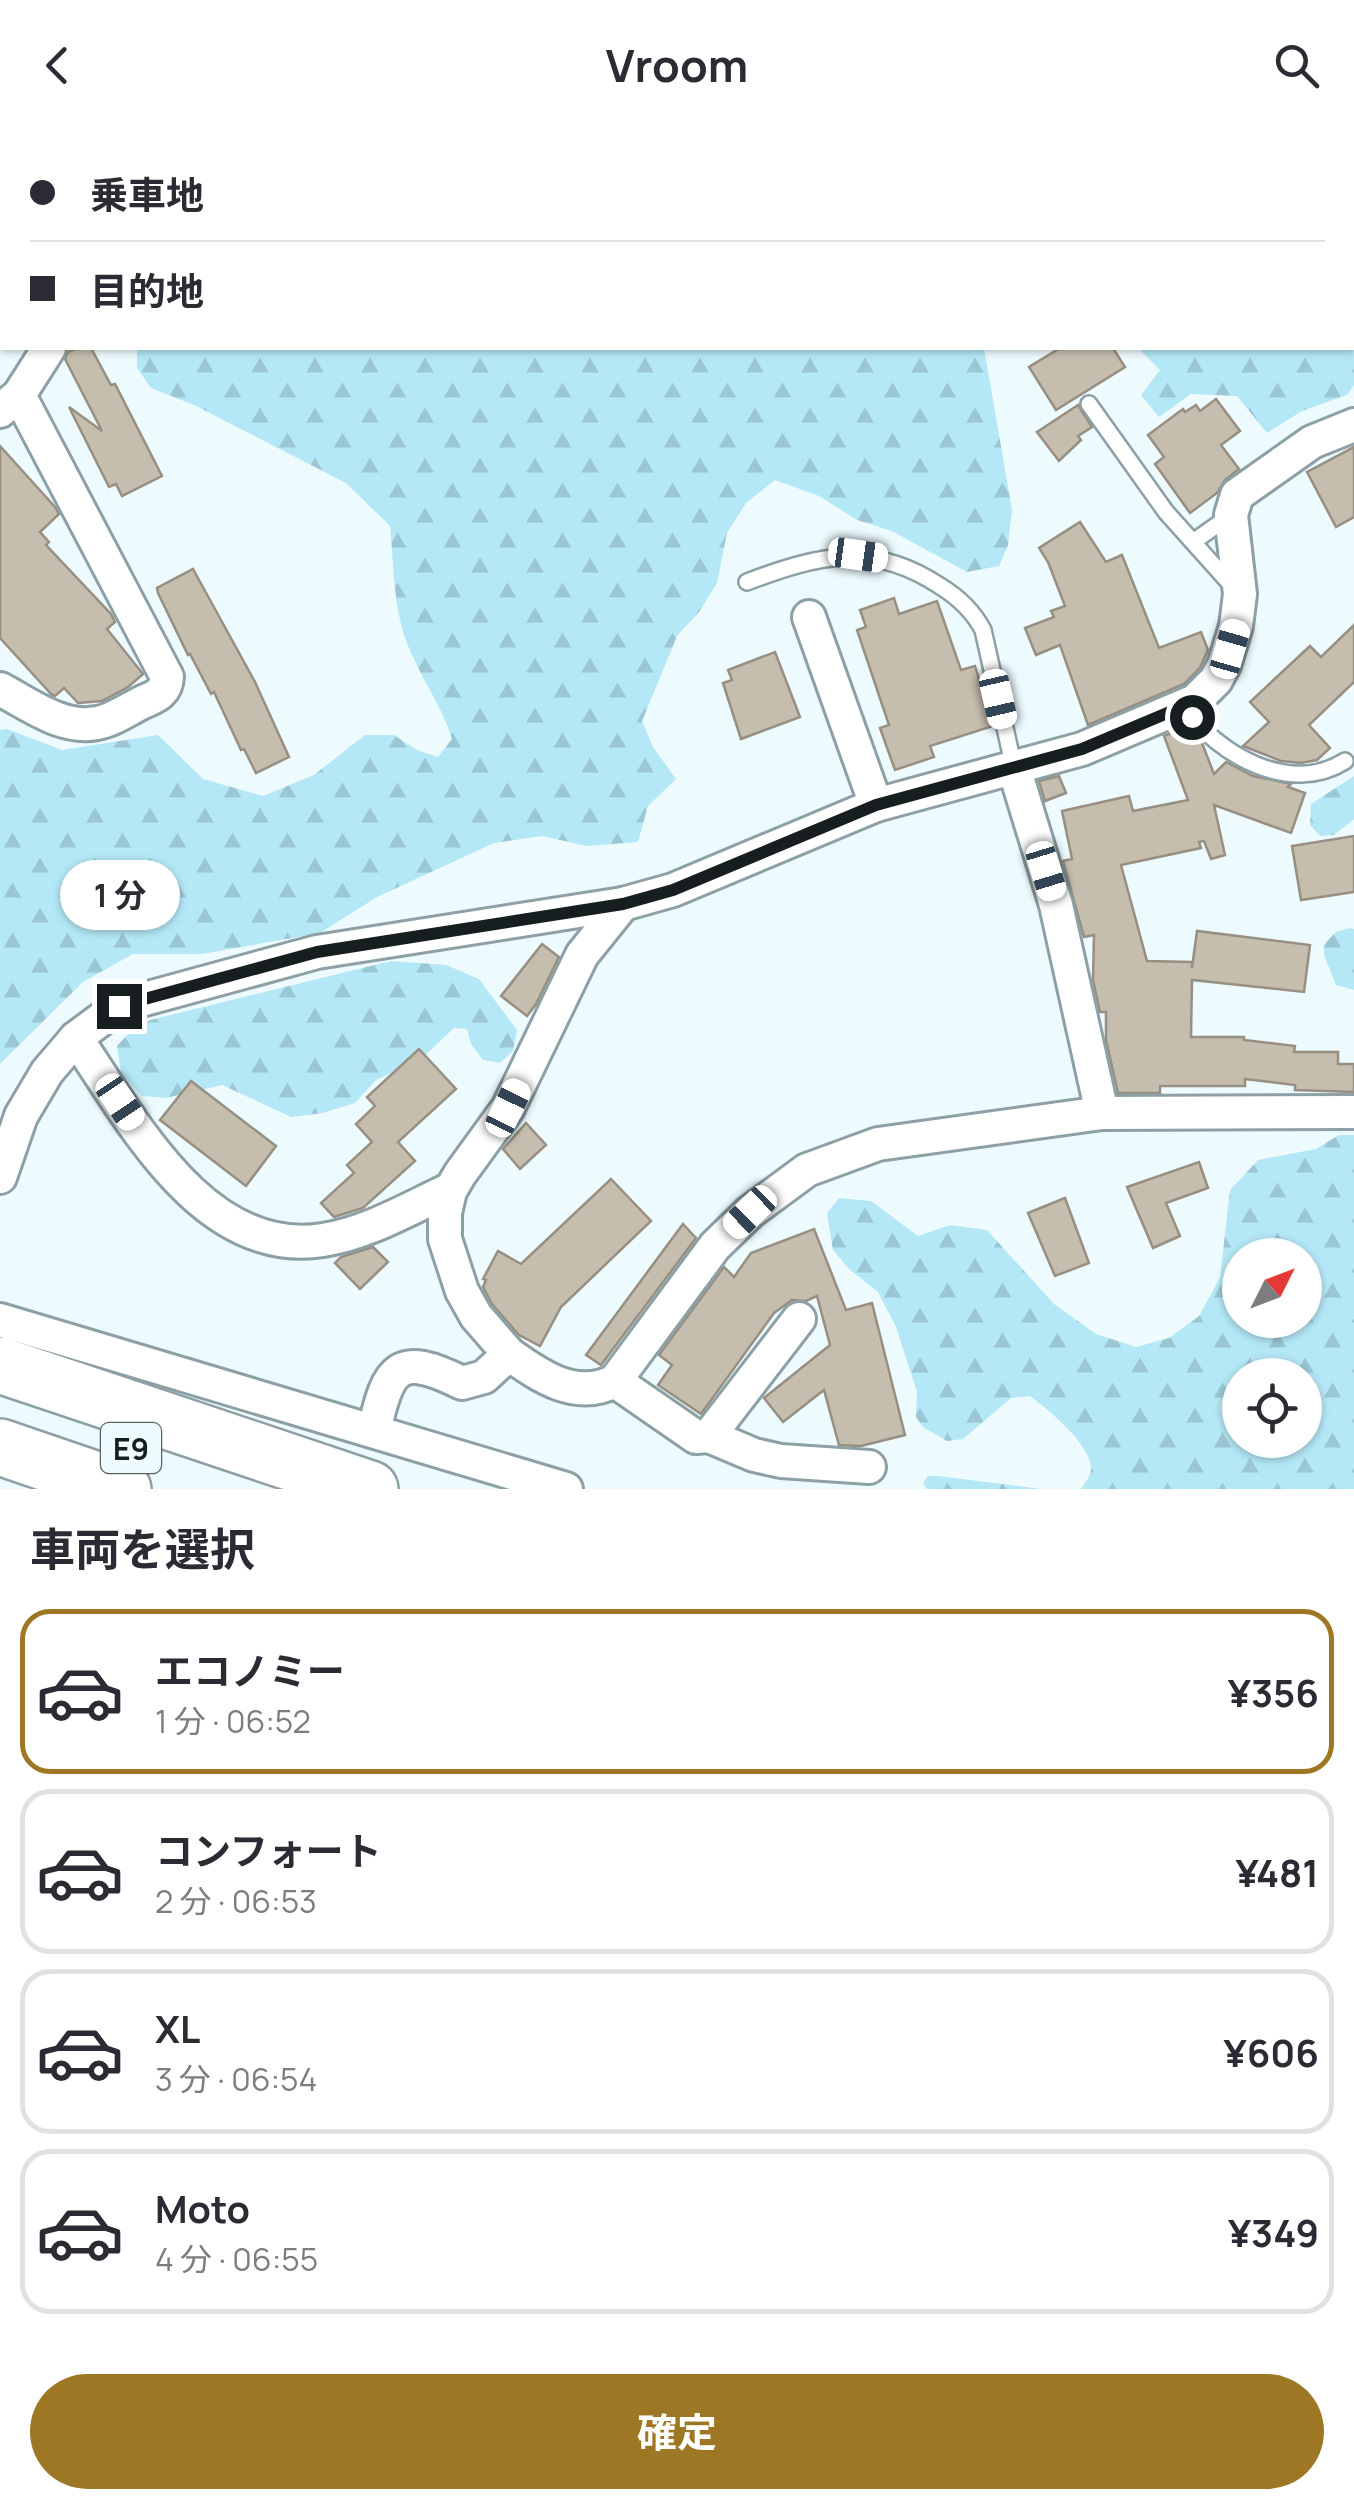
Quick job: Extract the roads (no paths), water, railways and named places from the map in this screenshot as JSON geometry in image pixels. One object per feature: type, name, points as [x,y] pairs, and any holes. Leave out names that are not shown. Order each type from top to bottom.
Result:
[{"type":"highway","points":[[0,1365],[370,1489]]},
{"type":"highway","name":"E9","points":[[0,1400],[92,1436],[264,1489]]},
{"type":"highway","name":"E9","points":[[0,1447],[123,1489]]},
{"type":"highway","points":[[0,1480],[23,1489]]},
{"type":"street","points":[[0,689],[64,722],[99,723],[158,695],[167,678],[10,403],[49,350]]},
{"type":"street","points":[[0,1177],[20,1116],[47,1072],[76,1038],[119,1006],[317,952],[623,904],[673,890],[876,805],[1082,749],[1184,706],[1206,690],[1224,666],[1236,626],[1240,594],[1231,515],[1237,495],[1321,437],[1354,424]]},
{"type":"street","points":[[809,618],[876,805]]},
{"type":"street","points":[[1014,768],[1056,905],[1102,1114]]},
{"type":"street","points":[[623,904],[582,955],[508,1108],[451,1189],[444,1213],[451,1264],[476,1316],[509,1354],[550,1381],[569,1388],[602,1388],[615,1381],[715,1246],[750,1212],[807,1170],[878,1144],[1102,1114],[1354,1112]]},
{"type":"street","points":[[76,1038],[164,1165],[186,1189],[232,1224],[295,1242],[320,1240],[349,1234],[451,1189]]},
{"type":"street","points":[[709,1436],[798,1319]]},
{"type":"street","points":[[0,1320],[566,1489]]},
{"type":"street","points":[[374,1431],[384,1384],[404,1369],[427,1366],[462,1383],[484,1377],[509,1354]]},
{"type":"street","points":[[615,1381],[696,1436],[709,1436],[754,1455],[781,1461],[868,1467]]},
{"type":"lane","points":[[1089,404],[1166,512],[1240,594]]},
{"type":"lane","points":[[1192,542],[1231,515]]},
{"type":"lane","points":[[748,582],[807,562],[858,555],[904,567],[948,591],[972,612],[983,630],[1014,768]]},
{"type":"lane","points":[[1184,706],[1220,745],[1256,764],[1291,774],[1316,775],[1345,761]]}]
